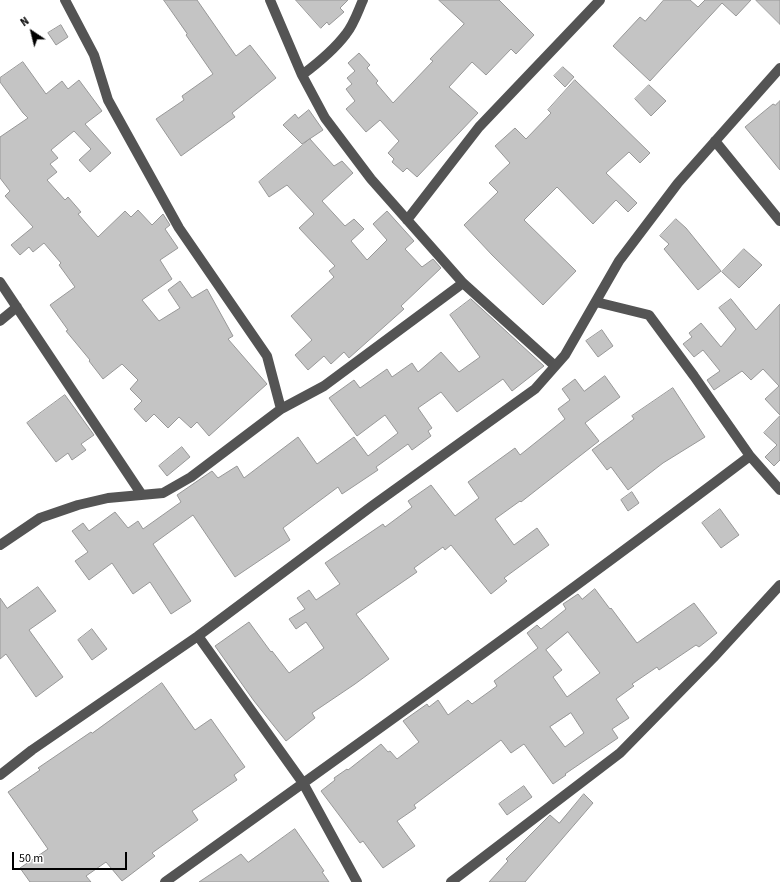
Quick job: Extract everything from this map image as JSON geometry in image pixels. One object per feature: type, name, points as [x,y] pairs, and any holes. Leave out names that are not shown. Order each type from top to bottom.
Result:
[{"type":"street","points":[[65,0],[94,55],[108,100],[179,228],[267,356],[281,409]]},
{"type":"street","points":[[270,0],[302,75],[325,118],[370,180],[408,220],[463,283],[556,366]]},
{"type":"street","points":[[302,75],[321,61],[346,34],[363,0]]},
{"type":"street","points":[[408,220],[479,127],[600,0]]},
{"type":"street","points":[[0,775],[32,750],[198,636],[372,506],[535,390],[565,355],[619,261],[678,183],[780,68]]},
{"type":"street","points":[[715,141],[780,221]]},
{"type":"street","points":[[0,282],[142,495]]},
{"type":"street","points":[[0,546],[40,518],[78,504],[108,498],[162,493],[191,477],[281,409],[324,386],[463,283]]},
{"type":"street","points":[[596,302],[649,315],[750,456],[780,490]]},
{"type":"street","points":[[0,321],[17,307]]},
{"type":"street","points":[[165,882],[642,538],[750,456]]},
{"type":"street","points":[[451,882],[620,753],[780,585]]},
{"type":"street","points":[[198,636],[304,783],[357,882]]},
{"type":"building","points":[[164,0],[197,0],[236,56],[250,45],[276,78],[232,113],[235,117],[181,156],[156,119],[184,100],[182,96],[213,74]]},
{"type":"building","points":[[296,0],[348,0],[340,8],[344,12],[329,25],[327,22],[321,28]]},
{"type":"building","points":[[439,0],[499,0],[534,35],[516,54],[511,49],[486,75],[472,62],[449,87],[478,113],[417,177],[407,168],[403,172],[392,162],[394,159],[388,153],[399,141],[380,120],[366,132],[346,109],[355,101],[346,89],[352,84],[347,78],[355,71],[348,63],[359,53],[370,65],[367,68],[378,81],[376,83],[393,103],[433,61],[430,59],[464,24]]},
{"type":"building","points":[[664,0],[690,0],[698,7],[705,0],[751,0],[736,16],[722,3],[650,81],[613,46],[640,17],[645,21]]},
{"type":"building","points":[[756,0],[780,0],[780,24]]},
{"type":"building","points":[[61,25],[68,37],[56,45],[48,33]]},
{"type":"building","points":[[23,62],[46,94],[62,81],[68,89],[79,80],[102,111],[85,124],[111,153],[90,172],[79,160],[91,149],[74,131],[51,150],[58,158],[50,164],[57,172],[47,180],[65,200],[68,197],[81,212],[78,214],[98,237],[125,211],[131,217],[138,210],[152,225],[163,214],[170,225],[165,229],[178,248],[160,260],[172,279],[142,300],[159,321],[180,308],[168,290],[180,281],[192,298],[207,289],[233,336],[228,339],[267,384],[209,436],[197,422],[191,428],[179,417],[168,428],[154,414],[146,422],[134,409],[142,401],[130,389],[138,380],[122,364],[103,379],[89,361],[90,360],[66,331],[68,330],[50,305],[75,287],[59,265],[61,263],[44,243],[33,252],[29,247],[20,255],[11,245],[33,227],[5,196],[10,191],[0,178],[0,137],[28,118],[0,82],[0,78]]},
{"type":"building","points":[[563,67],[574,77],[565,87],[554,76]]},
{"type":"building","points":[[575,80],[650,153],[640,163],[629,152],[606,173],[637,203],[628,212],[616,200],[593,224],[557,187],[524,220],[576,271],[543,305],[464,225],[498,192],[489,183],[510,163],[495,146],[515,128],[526,139],[551,113],[548,110]]},
{"type":"building","points":[[649,85],[666,101],[651,116],[635,99]]},
{"type":"building","points":[[780,101],[780,170],[745,127],[773,104],[775,105]]},
{"type":"building","points":[[309,110],[323,130],[302,144],[283,125],[295,114],[298,118]]},
{"type":"building","points":[[310,139],[334,166],[342,161],[353,173],[322,201],[345,226],[354,219],[364,229],[351,241],[367,260],[387,240],[373,224],[387,211],[414,241],[405,249],[422,267],[433,259],[441,268],[401,306],[404,309],[349,358],[344,352],[331,364],[324,356],[308,370],[295,355],[312,340],[291,316],[334,277],[329,271],[335,266],[299,228],[314,214],[287,185],[269,197],[259,182]]},
{"type":"building","points":[[676,219],[686,228],[721,271],[698,290],[664,249],[669,244],[660,236]]},
{"type":"building","points":[[744,249],[762,265],[739,288],[722,272]]},
{"type":"building","points":[[471,299],[544,366],[512,391],[503,379],[457,412],[441,392],[418,408],[432,428],[428,431],[431,436],[412,450],[408,444],[376,467],[378,470],[342,494],[338,487],[283,528],[290,540],[235,577],[193,515],[153,544],[191,601],[171,614],[150,582],[133,594],[112,563],[89,580],[75,561],[88,552],[72,531],[83,523],[89,531],[115,512],[128,528],[138,521],[143,529],[181,502],[177,495],[212,471],[218,478],[237,466],[244,478],[298,437],[317,464],[354,437],[368,456],[398,433],[385,415],[357,436],[329,398],[354,380],[360,388],[387,369],[392,377],[412,363],[418,372],[441,352],[459,372],[480,357],[450,315]]},
{"type":"building","points":[[731,299],[756,330],[780,304],[780,415],[765,399],[779,386],[763,369],[751,380],[742,371],[714,390],[707,380],[720,371],[703,350],[694,357],[683,344],[692,337],[689,333],[701,323],[721,347],[736,329],[719,308]]},
{"type":"building","points":[[602,330],[613,346],[598,357],[586,341]]},
{"type":"building","points":[[605,376],[620,397],[585,423],[599,441],[521,502],[520,501],[495,519],[514,545],[537,528],[549,545],[504,578],[507,581],[491,594],[451,545],[445,550],[443,547],[414,568],[417,572],[356,614],[389,659],[312,713],[315,718],[286,741],[254,701],[215,646],[249,622],[271,652],[272,651],[289,673],[324,648],[306,622],[296,629],[289,619],[305,609],[297,598],[309,590],[316,600],[340,584],[325,563],[383,524],[385,527],[412,507],[408,501],[431,485],[455,516],[479,498],[468,482],[515,448],[520,455],[565,419],[558,409],[570,400],[562,389],[575,379],[584,391]]},
{"type":"building","points":[[673,388],[705,437],[663,463],[628,490],[611,467],[607,470],[592,450],[634,419],[632,416]]},
{"type":"building","points":[[65,395],[94,435],[81,444],[86,450],[72,460],[68,453],[56,462],[27,423]]},
{"type":"building","points":[[780,416],[780,460],[774,466],[765,457],[777,445],[764,433]]},
{"type":"building","points":[[182,447],[190,457],[167,476],[159,466]]},
{"type":"building","points":[[632,492],[639,503],[628,511],[621,500]]},
{"type":"building","points":[[720,509],[739,535],[721,548],[702,523]]},
{"type":"building","points":[[38,587],[56,611],[29,630],[63,677],[36,697],[6,654],[0,659],[0,598],[7,608]]},
{"type":"building","points":[[595,589],[637,643],[694,603],[717,633],[699,647],[696,645],[659,670],[657,667],[632,684],[634,686],[616,699],[629,718],[612,729],[618,738],[565,774],[566,775],[553,784],[524,744],[511,753],[501,740],[414,805],[416,808],[397,821],[415,846],[383,868],[363,841],[360,843],[321,791],[335,780],[334,778],[347,769],[348,770],[381,744],[397,759],[419,742],[403,721],[427,704],[429,707],[438,700],[448,715],[468,700],[472,704],[497,686],[494,681],[538,648],[527,633],[537,625],[541,629],[566,609],[563,604],[578,594],[582,599]],"holes":[[[568,632],[600,673],[567,697],[553,677],[562,670],[546,650]],[[571,713],[584,733],[565,747],[550,727]]]},
{"type":"building","points":[[92,629],[107,649],[92,660],[78,640]]},
{"type":"building","points":[[162,683],[195,730],[211,719],[245,767],[234,775],[237,780],[192,811],[198,820],[152,853],[155,856],[122,881],[106,862],[86,876],[91,882],[30,882],[20,868],[48,849],[8,792],[40,770],[38,768],[91,732],[92,733]]},
{"type":"building","points":[[524,786],[532,797],[507,815],[499,804]]},
{"type":"building","points":[[584,794],[593,803],[525,882],[489,882],[508,861],[506,859],[550,815],[559,823]]},
{"type":"building","points":[[295,829],[324,871],[322,872],[329,882],[199,882],[241,854],[248,862]]}]
